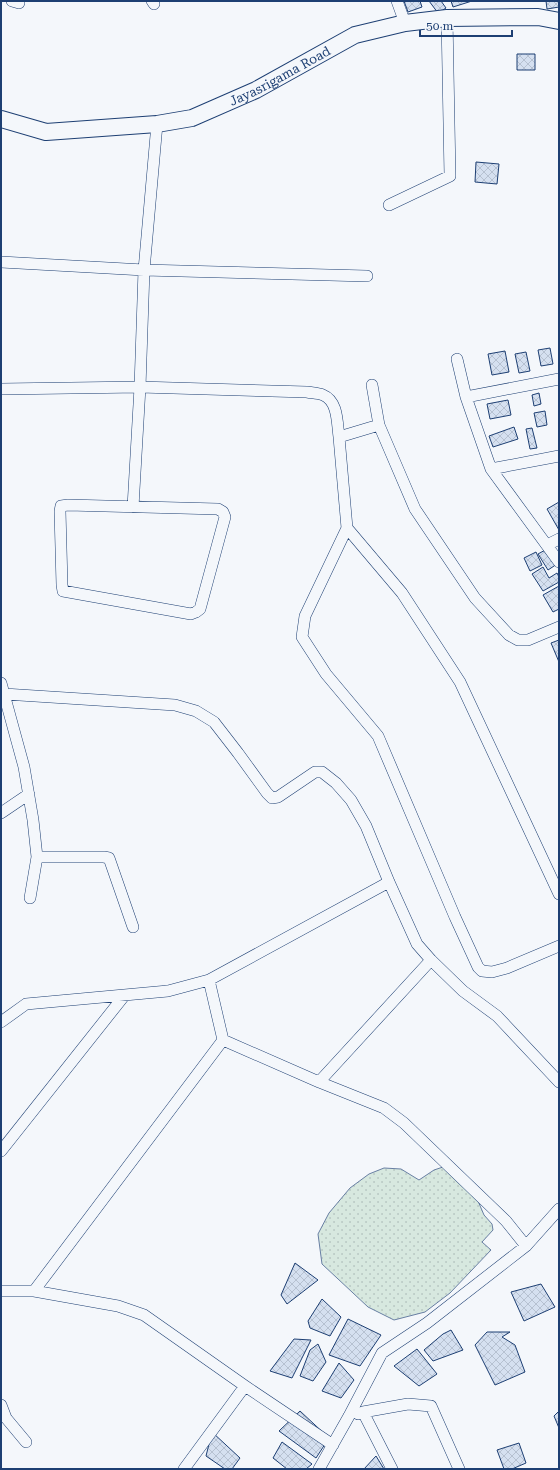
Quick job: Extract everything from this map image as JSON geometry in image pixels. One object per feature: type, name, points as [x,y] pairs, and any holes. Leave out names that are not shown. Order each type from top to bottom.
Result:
[{"type":"street","points":[[397,1],[405,23]]},
{"type":"street","name":"Jayasrigama Road","points":[[1,119],[46,132],[157,124],[192,118],[256,90],[355,35],[405,23],[448,18],[538,17],[559,21]]},
{"type":"street","points":[[389,205],[450,176],[448,18]]},
{"type":"street","points":[[133,507],[140,387],[144,270],[157,124]]},
{"type":"street","points":[[1,262],[144,270],[367,276]]},
{"type":"street","points":[[457,359],[466,397],[492,469],[559,562]]},
{"type":"street","points":[[466,397],[559,379]]},
{"type":"street","points":[[372,385],[380,425],[415,509],[475,598],[509,635],[518,640],[528,640],[559,627]]},
{"type":"street","points":[[1,388],[140,387],[307,392],[322,394],[331,400],[335,410],[339,437],[347,528],[305,616],[302,637],[326,674],[378,736],[478,967],[482,971],[492,972],[559,946]]},
{"type":"street","points":[[339,437],[380,425]]},
{"type":"street","points":[[492,469],[559,456]]},
{"type":"street","points":[[61,506],[133,507],[218,509],[223,512],[225,518],[200,609],[196,612],[191,614],[63,591],[61,506]]},
{"type":"street","points":[[347,528],[402,593],[460,682],[559,894]]},
{"type":"street","points":[[547,544],[559,539]]},
{"type":"street","points":[[1,683],[3,695],[24,767],[33,820],[37,857],[30,898]]},
{"type":"street","points":[[3,695],[175,705],[196,711],[214,722],[267,794],[272,798],[278,797],[315,772],[322,772],[336,783],[351,800],[366,826],[417,944],[463,991],[497,1016],[559,1082]]},
{"type":"street","points":[[1,813],[29,794]]},
{"type":"street","points":[[37,857],[109,858],[133,926]]},
{"type":"street","points":[[1,1022],[26,1004],[168,991],[209,980],[389,882]]},
{"type":"street","points":[[319,1082],[431,960]]},
{"type":"street","points":[[209,980],[223,1040]]},
{"type":"street","points":[[1,1151],[124,996]]},
{"type":"street","points":[[223,1040],[319,1082],[384,1108],[404,1123],[506,1221],[526,1246]]},
{"type":"street","points":[[34,1291],[223,1040]]},
{"type":"street","points":[[319,1469],[350,1416],[382,1352],[427,1323],[526,1246],[559,1209]]},
{"type":"street","points":[[1,1291],[34,1291],[118,1306],[144,1315],[245,1386],[333,1445]]},
{"type":"street","points":[[184,1469],[245,1386]]},
{"type":"street","points":[[350,1416],[363,1412],[408,1404],[431,1406],[459,1469]]},
{"type":"street","points":[[1,1405],[6,1418],[26,1442]]},
{"type":"street","points":[[363,1412],[392,1469]]},
{"type":"shaded area","points":[[443,1167],[478,1201],[484,1215],[492,1224],[493,1230],[482,1242],[491,1250],[450,1293],[425,1312],[394,1320],[368,1307],[322,1264],[318,1234],[329,1213],[350,1188],[369,1174],[384,1168],[401,1169],[419,1180],[434,1170]]},
{"type":"building","points":[[404,1],[420,1],[422,7],[408,12]]},
{"type":"building","points":[[429,1],[441,1],[446,8],[438,13]]},
{"type":"building","points":[[451,1],[472,1],[453,7]]},
{"type":"building","points":[[546,1],[559,1],[559,7],[547,9]]},
{"type":"building","points":[[517,54],[535,54],[535,70],[517,70]]},
{"type":"building","points":[[476,162],[499,164],[497,184],[475,182]]},
{"type":"building","points":[[550,348],[553,364],[541,366],[538,350]]},
{"type":"building","points":[[505,351],[509,372],[492,375],[488,354]]},
{"type":"building","points":[[526,352],[530,371],[519,373],[515,354]]},
{"type":"building","points":[[539,393],[541,404],[534,406],[532,395]]},
{"type":"building","points":[[508,400],[511,415],[490,419],[487,404]]},
{"type":"building","points":[[545,411],[547,425],[537,427],[534,413]]},
{"type":"building","points":[[514,427],[518,439],[493,447],[489,436]]},
{"type":"building","points":[[532,428],[537,448],[530,449],[526,429]]},
{"type":"building","points":[[559,502],[559,530],[547,509]]},
{"type":"building","points":[[547,549],[557,564],[548,570],[538,554]]},
{"type":"building","points":[[536,552],[542,565],[530,571],[524,558]]},
{"type":"building","points":[[543,567],[549,578],[557,573],[559,582],[543,591],[532,574]]},
{"type":"building","points":[[559,586],[559,609],[553,612],[543,595]]},
{"type":"building","points":[[559,640],[559,662],[551,643]]},
{"type":"building","points":[[295,1263],[318,1280],[287,1304],[281,1295]]},
{"type":"building","points":[[541,1284],[555,1307],[524,1321],[511,1292]]},
{"type":"building","points":[[322,1299],[341,1317],[330,1336],[310,1328],[308,1321]]},
{"type":"building","points":[[348,1319],[381,1335],[360,1366],[329,1355]]},
{"type":"building","points":[[451,1330],[463,1350],[433,1361],[424,1350],[443,1334]]},
{"type":"building","points":[[487,1332],[510,1332],[502,1337],[515,1345],[525,1372],[495,1385],[475,1345]]},
{"type":"building","points":[[294,1339],[311,1340],[292,1378],[270,1371]]},
{"type":"building","points":[[318,1344],[326,1362],[313,1381],[300,1376],[310,1350]]},
{"type":"building","points":[[417,1349],[437,1374],[419,1386],[394,1366]]},
{"type":"building","points":[[339,1363],[354,1380],[341,1398],[322,1391]]},
{"type":"building","points":[[300,1411],[329,1438],[316,1458],[279,1431]]},
{"type":"building","points":[[559,1411],[559,1428],[554,1416]]},
{"type":"building","points":[[212,1432],[240,1458],[232,1469],[225,1469],[206,1456]]},
{"type":"building","points":[[282,1442],[312,1464],[306,1469],[287,1469],[273,1458]]},
{"type":"building","points":[[519,1443],[526,1463],[512,1469],[504,1469],[497,1450]]},
{"type":"building","points":[[376,1456],[384,1469],[364,1469]]}]
